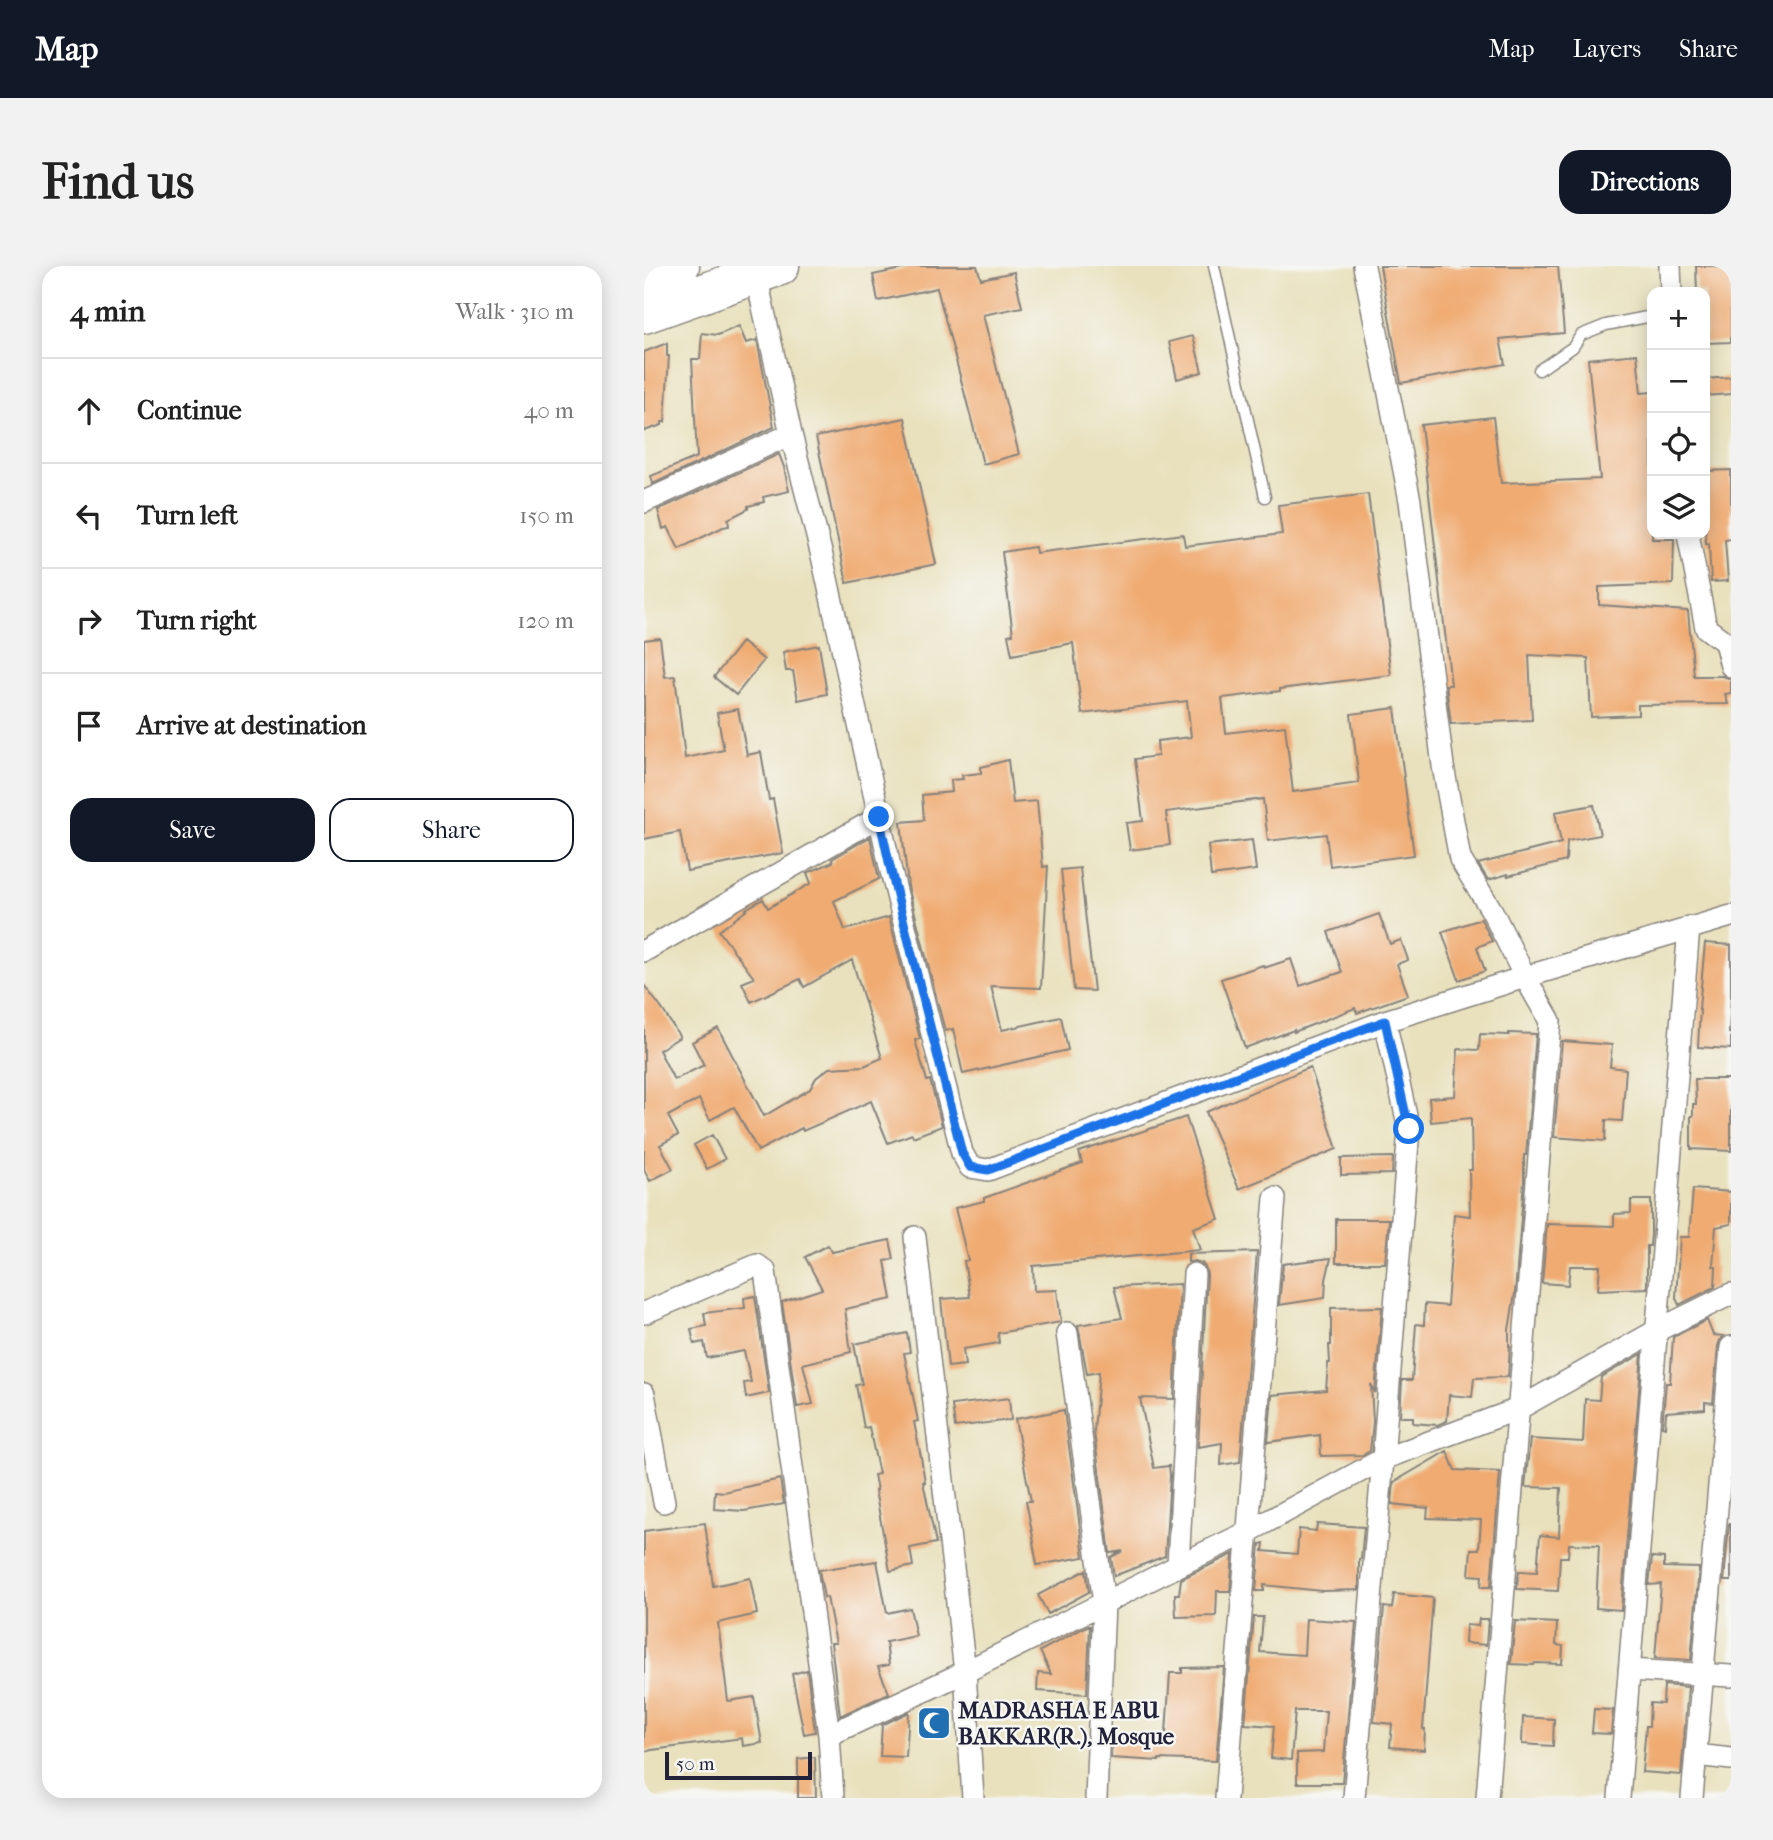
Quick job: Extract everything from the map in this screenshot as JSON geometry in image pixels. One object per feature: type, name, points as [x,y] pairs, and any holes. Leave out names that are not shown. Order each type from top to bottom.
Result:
[{"type":"highway","points":[[644,279],[680,266]]},
{"type":"highway","points":[[644,314],[768,270]]},
{"type":"street","points":[[1364,266],[1410,501],[1443,766],[1460,859],[1492,911],[1550,1021],[1487,1798]]},
{"type":"street","points":[[1670,266],[1671,287]]},
{"type":"street","points":[[768,270],[791,434],[822,556],[891,871],[962,1153],[970,1167],[988,1170],[1385,1021],[1731,916]]},
{"type":"street","points":[[644,502],[791,434]]},
{"type":"street","points":[[1689,539],[1706,628],[1725,642],[1731,666]]},
{"type":"street","points":[[644,951],[879,817]]},
{"type":"street","points":[[1619,1798],[1689,928]]},
{"type":"street","points":[[1354,1798],[1409,1129],[1385,1021]]},
{"type":"street","points":[[1226,1798],[1275,1198]]},
{"type":"street","points":[[915,1237],[965,1672],[973,1798]]},
{"type":"street","points":[[644,1313],[757,1265],[765,1271],[829,1735],[833,1798]]},
{"type":"street","points":[[1178,1565],[1195,1274]]},
{"type":"street","points":[[829,1735],[965,1672],[1248,1532],[1383,1459],[1518,1409],[1656,1331],[1731,1294]]},
{"type":"street","points":[[1067,1333],[1104,1603],[1096,1798]]},
{"type":"street","points":[[1692,1798],[1731,1347]]},
{"type":"street","points":[[644,1394],[664,1502]]},
{"type":"street","points":[[1629,1670],[1731,1676]]},
{"type":"street","points":[[1696,1755],[1731,1759]]},
{"type":"lane","points":[[1214,266],[1265,497]]},
{"type":"lane","points":[[1539,370],[1573,347],[1581,335],[1606,326],[1647,317]]},
{"type":"building","points":[[916,266],[977,266],[981,279],[1014,272],[1022,307],[983,315],[1019,454],[983,464],[937,288],[878,301],[873,275]]},
{"type":"building","points":[[1380,266],[1558,266],[1564,333],[1500,339],[1505,364],[1401,383]]},
{"type":"building","points":[[1696,266],[1731,266],[1731,342],[1710,343],[1710,287],[1697,287]]},
{"type":"building","points":[[739,326],[746,343],[757,340],[774,427],[653,484],[651,476],[697,457],[692,359],[700,359],[702,333],[718,335]]},
{"type":"building","points":[[1193,336],[1202,372],[1177,379],[1169,342]]},
{"type":"building","points":[[667,343],[669,356],[665,422],[644,431],[644,352]]},
{"type":"building","points":[[1637,354],[1641,393],[1647,392],[1647,539],[1674,539],[1673,584],[1599,587],[1599,605],[1688,611],[1694,676],[1723,676],[1731,679],[1731,693],[1725,694],[1728,704],[1638,705],[1638,715],[1591,717],[1588,658],[1529,655],[1532,720],[1451,724],[1446,685],[1451,685],[1421,425],[1493,417],[1501,483],[1600,479],[1588,359]]},
{"type":"building","points":[[1731,377],[1731,394],[1710,396],[1710,379]]},
{"type":"building","points":[[905,418],[936,564],[847,583],[816,437]]},
{"type":"building","points":[[779,454],[789,491],[763,497],[764,502],[748,506],[748,509],[728,519],[729,526],[679,549],[668,527],[663,529],[658,510]]},
{"type":"building","points":[[1731,470],[1731,539],[1725,540],[1728,581],[1711,582],[1709,544],[1706,544],[1706,539],[1710,539],[1710,471]]},
{"type":"building","points":[[1368,494],[1391,675],[1222,698],[1226,733],[1285,726],[1293,792],[1359,783],[1351,714],[1395,708],[1414,855],[1330,866],[1326,834],[1268,841],[1263,799],[1166,812],[1170,845],[1130,850],[1126,823],[1143,821],[1135,759],[1158,756],[1157,741],[1191,737],[1187,701],[1082,714],[1073,643],[1012,655],[1008,635],[1013,634],[1002,552],[1035,547],[1036,553],[1183,534],[1185,546],[1282,534],[1278,505]]},
{"type":"building","points":[[660,638],[665,677],[675,676],[685,758],[724,750],[717,713],[738,709],[747,755],[761,752],[769,800],[773,799],[783,853],[687,871],[680,832],[644,839],[644,640]]},
{"type":"building","points":[[742,642],[764,660],[736,695],[714,677]]},
{"type":"building","points":[[819,645],[827,694],[798,700],[793,671],[786,671],[783,652]]},
{"type":"building","points":[[1008,760],[1013,803],[1037,801],[1043,867],[1048,866],[1041,988],[991,986],[1002,1030],[1061,1017],[1068,1050],[963,1074],[953,1029],[945,1031],[908,886],[901,822],[924,820],[922,795],[952,792],[951,780],[963,779],[962,775],[981,773],[981,767]]},
{"type":"building","points":[[1594,805],[1600,835],[1567,841],[1566,861],[1488,880],[1478,864],[1561,843],[1555,812]]},
{"type":"building","points":[[870,837],[879,879],[834,901],[845,930],[889,917],[920,1039],[915,1040],[927,1081],[930,1080],[942,1126],[888,1143],[871,1101],[803,1131],[802,1128],[758,1151],[734,1107],[710,1120],[699,1099],[668,1116],[678,1135],[660,1145],[673,1169],[650,1181],[644,1170],[644,985],[680,1037],[659,1050],[674,1080],[704,1065],[692,1042],[718,1028],[764,1116],[810,1089],[816,1078],[829,1068],[864,1066],[882,1058],[852,960],[804,987],[800,979],[751,1002],[742,983],[754,978],[719,931],[763,899],[768,908],[811,883],[807,873],[833,862],[832,859]]},
{"type":"building","points":[[1252,840],[1256,870],[1211,876],[1208,845]]},
{"type":"building","points":[[1080,868],[1094,991],[1074,990],[1061,870]]},
{"type":"building","points":[[1379,914],[1390,944],[1401,940],[1408,960],[1397,964],[1408,995],[1357,1013],[1355,1008],[1245,1048],[1221,979],[1291,959],[1300,986],[1342,972],[1328,932]]},
{"type":"building","points":[[1481,919],[1492,941],[1477,947],[1485,971],[1459,980],[1442,932]]},
{"type":"building","points":[[1705,943],[1731,945],[1731,1049],[1698,1047]]},
{"type":"building","points":[[1480,1034],[1536,1034],[1524,1155],[1515,1293],[1509,1330],[1508,1377],[1474,1378],[1472,1397],[1449,1395],[1447,1421],[1437,1425],[1413,1423],[1413,1417],[1400,1417],[1402,1380],[1412,1380],[1416,1324],[1424,1325],[1425,1304],[1447,1306],[1454,1214],[1470,1216],[1471,1118],[1431,1122],[1429,1098],[1455,1096],[1458,1049],[1479,1050]]},
{"type":"building","points":[[1562,1041],[1612,1045],[1610,1067],[1626,1069],[1622,1121],[1606,1120],[1605,1141],[1554,1137]]},
{"type":"building","points":[[1310,1067],[1337,1149],[1239,1189],[1206,1112]]},
{"type":"building","points":[[1695,1079],[1731,1079],[1731,1151],[1691,1149],[1691,1116],[1693,1104],[1696,1104]]},
{"type":"building","points":[[1186,1117],[1219,1219],[1193,1228],[1200,1250],[1033,1266],[1034,1291],[1057,1290],[1061,1322],[998,1333],[999,1343],[963,1349],[965,1365],[948,1367],[941,1299],[970,1297],[964,1261],[968,1260],[955,1208],[984,1201],[984,1198],[1082,1163],[1079,1152]]},
{"type":"building","points":[[712,1135],[725,1159],[707,1169],[694,1145]]},
{"type":"building","points":[[1393,1157],[1392,1174],[1341,1175],[1341,1158]]},
{"type":"building","points":[[1693,1189],[1731,1192],[1731,1224],[1716,1227],[1713,1266],[1716,1266],[1715,1287],[1679,1305],[1676,1298],[1680,1237],[1689,1237]]},
{"type":"building","points":[[1631,1200],[1651,1200],[1647,1288],[1598,1290],[1600,1266],[1570,1266],[1568,1285],[1542,1283],[1547,1224],[1614,1226],[1614,1214],[1631,1213]]},
{"type":"building","points":[[1336,1219],[1389,1219],[1385,1263],[1336,1263]]},
{"type":"building","points":[[890,1240],[894,1259],[885,1261],[892,1299],[845,1309],[851,1352],[803,1364],[813,1404],[797,1407],[782,1302],[822,1289],[805,1257],[828,1245],[832,1252]]},
{"type":"building","points":[[1257,1252],[1240,1462],[1221,1465],[1222,1443],[1198,1447],[1207,1275],[1202,1263],[1188,1262],[1188,1254]]},
{"type":"building","points":[[1331,1258],[1325,1298],[1279,1305],[1283,1264]]},
{"type":"building","points":[[1180,1284],[1174,1399],[1140,1398],[1154,1468],[1169,1466],[1165,1556],[1114,1576],[1111,1557],[1123,1551],[1110,1553],[1094,1432],[1099,1372],[1087,1374],[1078,1325],[1122,1318],[1114,1287]]},
{"type":"building","points":[[755,1296],[769,1393],[746,1398],[744,1383],[751,1382],[744,1351],[707,1358],[704,1342],[694,1344],[691,1329],[706,1326],[704,1313],[745,1308],[744,1298]]},
{"type":"building","points":[[1382,1307],[1375,1393],[1371,1384],[1373,1422],[1370,1451],[1363,1455],[1321,1456],[1320,1435],[1268,1442],[1272,1395],[1326,1390],[1330,1363],[1331,1308]]},
{"type":"building","points":[[1707,1320],[1713,1335],[1724,1336],[1718,1346],[1713,1403],[1705,1402],[1705,1409],[1666,1412],[1665,1427],[1662,1426],[1666,1383],[1670,1383],[1673,1337]]},
{"type":"building","points":[[907,1333],[910,1352],[904,1353],[918,1421],[914,1422],[923,1482],[936,1543],[910,1548],[913,1566],[890,1571],[875,1490],[874,1475],[879,1474],[869,1427],[864,1428],[856,1385],[862,1384],[854,1344]]},
{"type":"building","points":[[1642,1354],[1621,1610],[1596,1608],[1599,1545],[1569,1544],[1568,1557],[1560,1557],[1558,1591],[1517,1589],[1519,1571],[1537,1572],[1540,1535],[1559,1537],[1561,1488],[1525,1487],[1530,1439],[1583,1442],[1585,1399],[1599,1400],[1601,1377]]},
{"type":"building","points":[[1009,1398],[1011,1420],[955,1427],[952,1405]]},
{"type":"building","points":[[1064,1410],[1084,1557],[1037,1565],[1026,1501],[1031,1501],[1015,1419]]},
{"type":"building","points":[[1447,1451],[1455,1470],[1500,1472],[1491,1587],[1481,1587],[1482,1576],[1469,1575],[1471,1549],[1479,1549],[1481,1520],[1427,1518],[1428,1508],[1392,1504],[1394,1482]]},
{"type":"building","points":[[780,1479],[784,1504],[744,1511],[714,1509],[715,1491],[724,1492]]},
{"type":"building","points":[[705,1523],[713,1586],[750,1578],[757,1614],[718,1623],[728,1701],[754,1697],[762,1743],[743,1746],[742,1738],[644,1751],[644,1531]]},
{"type":"building","points":[[1317,1524],[1364,1527],[1359,1559],[1359,1590],[1322,1591],[1264,1585],[1264,1591],[1256,1591],[1260,1544],[1264,1543],[1263,1551],[1297,1554],[1299,1529],[1316,1531]]},
{"type":"building","points":[[1729,1524],[1731,1581],[1724,1581]]},
{"type":"building","points":[[1233,1554],[1230,1591],[1217,1591],[1216,1616],[1176,1617],[1175,1594],[1179,1594],[1181,1579]]},
{"type":"building","points":[[1652,1557],[1664,1558],[1664,1567],[1699,1568],[1691,1660],[1655,1658],[1661,1584],[1649,1585]]},
{"type":"building","points":[[877,1561],[887,1613],[910,1608],[916,1636],[886,1642],[889,1665],[878,1667],[889,1693],[840,1716],[831,1643],[836,1643],[819,1570]]},
{"type":"building","points":[[1086,1570],[1089,1592],[1048,1614],[1038,1595]]},
{"type":"building","points":[[1394,1594],[1433,1598],[1423,1729],[1424,1750],[1390,1747],[1392,1724],[1374,1722],[1384,1607],[1392,1608]]},
{"type":"building","points":[[1254,1617],[1263,1617],[1260,1652],[1304,1655],[1306,1619],[1356,1622],[1342,1783],[1297,1783],[1297,1753],[1323,1752],[1326,1711],[1295,1711],[1291,1760],[1271,1758],[1274,1726],[1245,1724]]},
{"type":"building","points":[[1479,1619],[1488,1619],[1486,1645],[1465,1643],[1466,1625],[1478,1626]]},
{"type":"building","points":[[1515,1621],[1557,1623],[1556,1645],[1563,1646],[1562,1664],[1511,1664]]},
{"type":"building","points":[[1090,1626],[1087,1694],[1037,1691],[1038,1673],[1051,1674],[1040,1651]]},
{"type":"building","points":[[1224,1667],[1216,1761],[1111,1758],[1112,1739],[1164,1742],[1170,1673],[1182,1673],[1182,1668]]},
{"type":"building","points":[[807,1670],[815,1732],[804,1734],[792,1674]]},
{"type":"building","points":[[1664,1685],[1688,1687],[1681,1775],[1642,1772],[1650,1703],[1663,1704]]},
{"type":"building","points":[[1594,1709],[1613,1710],[1611,1734],[1592,1733]]},
{"type":"building","points":[[909,1712],[906,1757],[880,1756],[882,1725]]},
{"type":"building","points":[[1523,1717],[1554,1719],[1553,1746],[1522,1744]]},
{"type":"building","points":[[815,1757],[816,1798],[798,1798],[798,1759]]},
{"type":"place","name":"MADRASHA E ABU BAKKAR(R.), Mosque","points":[[934,1723]]},
{"type":"route","points":[[879,817],[962,1153],[970,1167],[988,1170],[1385,1021],[1409,1129]]}]
